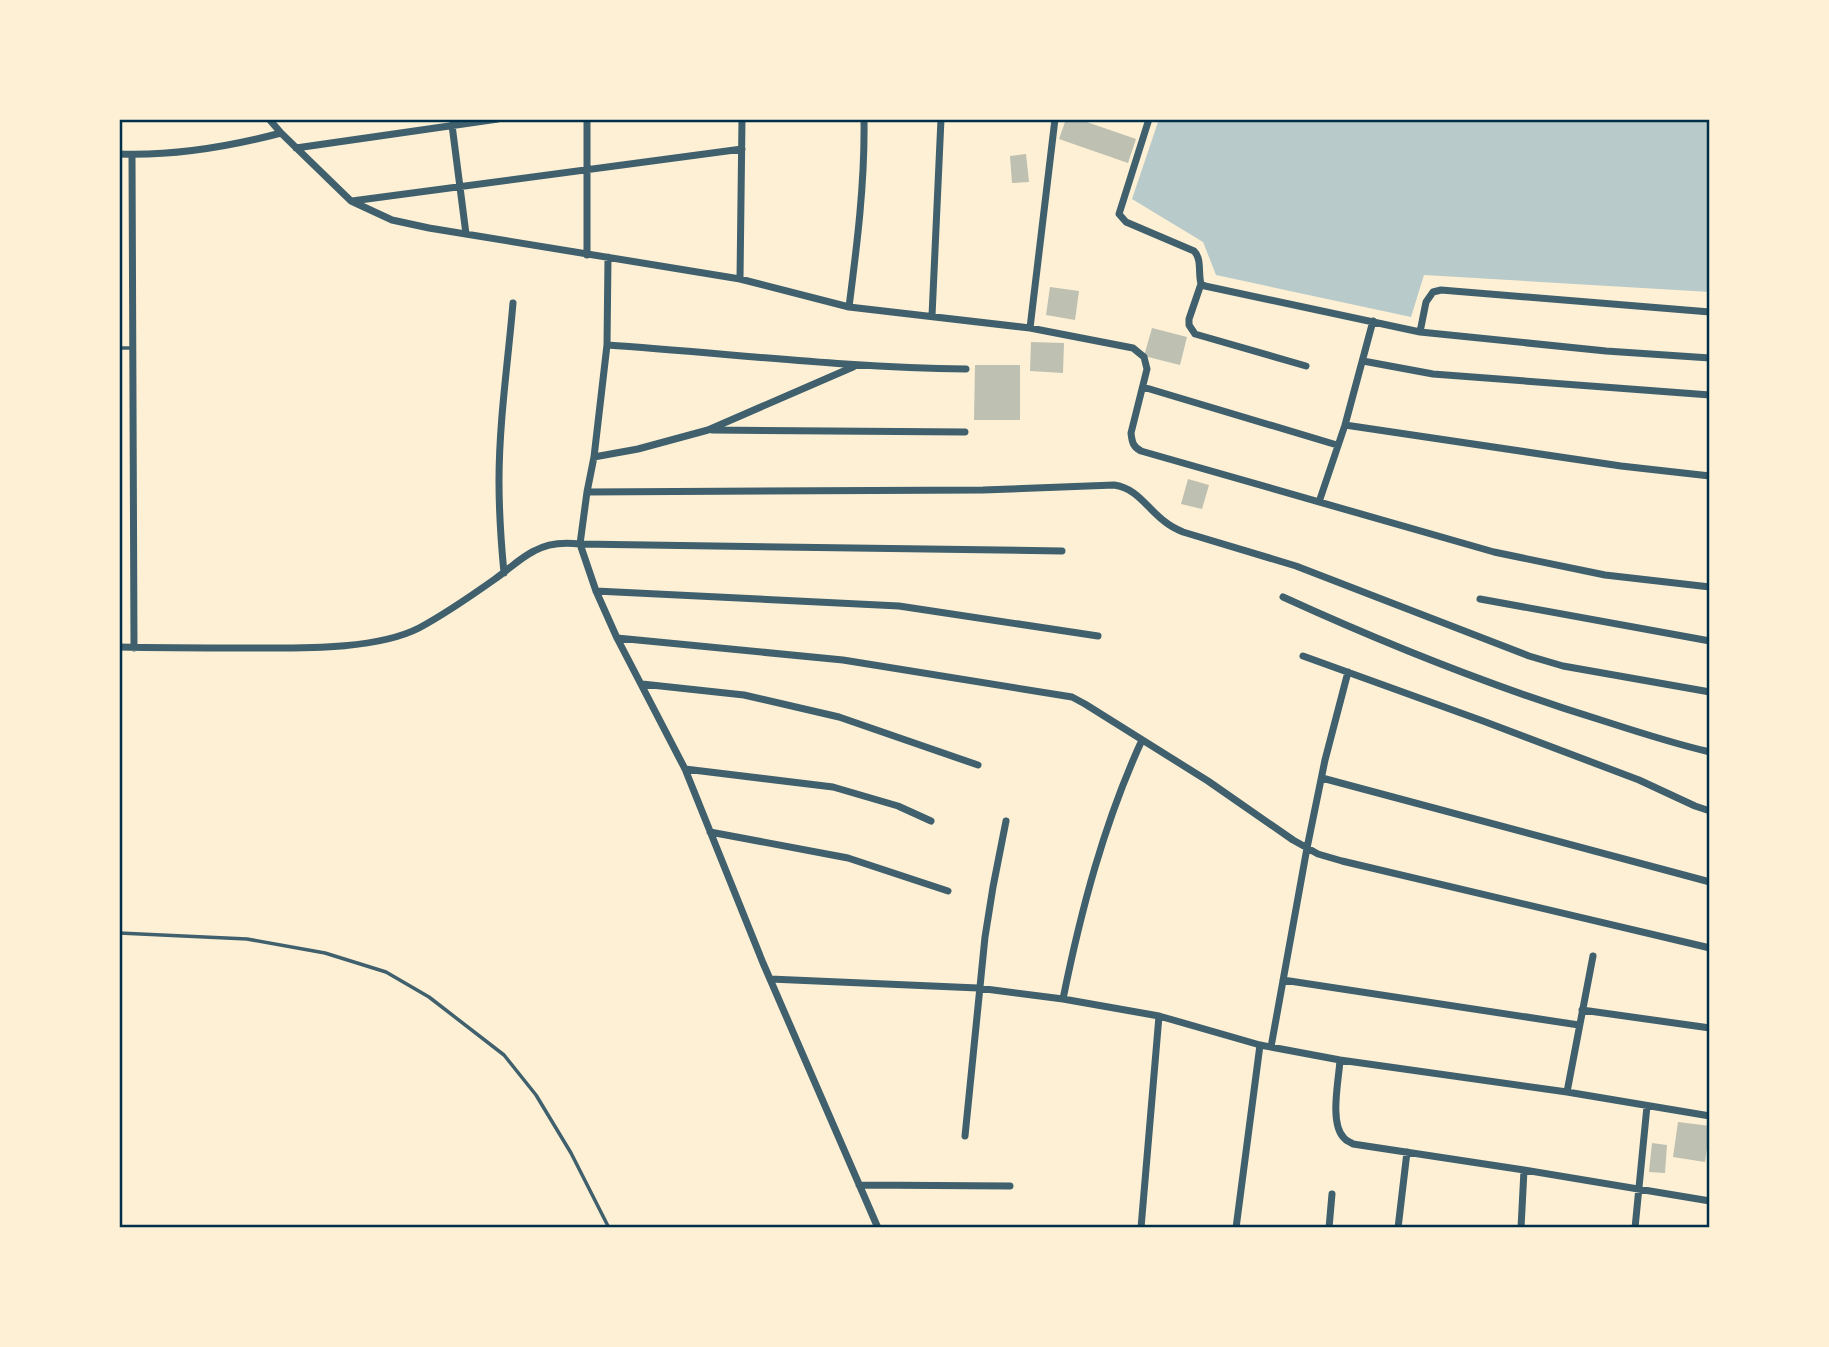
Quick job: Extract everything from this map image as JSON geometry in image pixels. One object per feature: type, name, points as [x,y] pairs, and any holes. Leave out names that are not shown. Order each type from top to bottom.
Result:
[{"type":"street","points":[[269,119],[351,201],[392,220],[740,279],[849,307],[1030,328],[1133,348],[1147,363],[1131,433],[1132,442],[1141,451],[1494,552],[1605,575],[1710,587]]},
{"type":"street","points":[[296,148],[498,119]]},
{"type":"street","points":[[587,119],[587,255]]},
{"type":"street","points":[[740,279],[742,119]]},
{"type":"street","points":[[849,307],[859,225],[864,119]]},
{"type":"street","points":[[932,316],[941,119]]},
{"type":"street","points":[[1030,328],[1055,119]]},
{"type":"street","points":[[1149,119],[1119,214],[1126,222],[1198,254],[1201,284],[1189,325],[1195,334],[1306,366]]},
{"type":"street","points":[[453,125],[466,234]]},
{"type":"street","points":[[119,154],[219,148],[281,133]]},
{"type":"street","points":[[351,201],[742,149]]},
{"type":"street","points":[[132,155],[134,648]]},
{"type":"street","points":[[608,257],[607,345],[594,457],[580,544],[596,591],[617,638],[685,769],[770,979],[878,1228]]},
{"type":"street","points":[[1201,284],[1420,332],[1606,351],[1710,358]]},
{"type":"street","points":[[1420,332],[1426,302],[1433,292],[1441,290],[1710,312]]},
{"type":"street","points":[[504,573],[499,478],[513,303]]},
{"type":"street","points":[[1319,502],[1345,425],[1373,321]]},
{"type":"street","points":[[607,345],[856,366],[966,369]]},
{"type":"street","points":[[1363,361],[1433,374],[1710,395]]},
{"type":"street","points":[[594,457],[639,449],[708,430],[856,366]]},
{"type":"street","points":[[1143,387],[1337,445]]},
{"type":"street","points":[[1345,425],[1621,466],[1710,476]]},
{"type":"street","points":[[708,430],[965,432]]},
{"type":"street","points":[[587,492],[983,490],[1114,485],[1132,491],[1173,528],[1296,566],[1529,656],[1563,666],[1710,692]]},
{"type":"street","points":[[119,648],[293,648],[363,644],[399,636],[419,628],[504,573],[534,550],[565,542],[1062,551]]},
{"type":"street","points":[[596,591],[899,606],[1098,636]]},
{"type":"street","points":[[1283,597],[1481,680],[1564,709],[1710,752]]},
{"type":"street","points":[[1480,599],[1710,641]]},
{"type":"street","points":[[617,638],[843,660],[1072,697],[1208,781],[1307,848],[1342,861],[1710,948]]},
{"type":"street","points":[[1303,656],[1639,780],[1710,811]]},
{"type":"street","points":[[1271,1047],[1307,848],[1348,672]]},
{"type":"street","points":[[642,684],[744,695],[839,717],[978,765]]},
{"type":"street","points":[[1063,999],[1089,882],[1125,776],[1142,740]]},
{"type":"street","points":[[685,769],[833,787],[898,806],[931,821]]},
{"type":"street","points":[[1322,778],[1710,882]]},
{"type":"street","points":[[965,1136],[978,988],[1006,821]]},
{"type":"street","points":[[710,832],[848,858],[948,891]]},
{"type":"street","points":[[1567,1092],[1593,956]]},
{"type":"street","points":[[770,979],[978,988],[1063,999],[1159,1016],[1260,1045],[1340,1060],[1567,1092],[1710,1116]]},
{"type":"street","points":[[1283,980],[1579,1025]]},
{"type":"street","points":[[1582,1010],[1710,1028]]},
{"type":"street","points":[[1141,1228],[1159,1016]]},
{"type":"street","points":[[1236,1228],[1260,1045]]},
{"type":"street","points":[[1340,1060],[1336,1114],[1338,1128],[1343,1138],[1353,1144],[1710,1201]]},
{"type":"street","points":[[1634,1228],[1647,1106]]},
{"type":"street","points":[[1398,1228],[1407,1152]]},
{"type":"street","points":[[1521,1228],[1524,1170]]},
{"type":"street","points":[[859,1185],[1010,1186]]},
{"type":"street","points":[[1329,1228],[1332,1194]]},
{"type":"lane","points":[[119,348],[133,348]]},
{"type":"lane","points":[[119,933],[247,939],[325,953],[386,972],[429,997],[504,1055],[536,1095],[609,1228]]},
{"type":"shaded area","points":[[1159,119],[1710,119],[1710,292],[1424,275],[1411,317],[1216,275],[1203,242],[1132,199]]},
{"type":"building","points":[[1066,119],[1078,119],[1136,139],[1128,163],[1059,139]]},
{"type":"building","points":[[1026,154],[1029,182],[1012,183],[1010,156]]},
{"type":"building","points":[[1050,287],[1079,291],[1075,320],[1046,315]]},
{"type":"building","points":[[1152,328],[1187,337],[1180,365],[1144,356]]},
{"type":"building","points":[[1031,342],[1064,343],[1063,373],[1030,371]]},
{"type":"building","points":[[975,365],[1020,365],[1020,420],[974,420]]},
{"type":"building","points":[[1188,479],[1209,485],[1202,509],[1181,504]]},
{"type":"building","points":[[1678,1122],[1710,1126],[1705,1162],[1673,1157]]},
{"type":"building","points":[[1652,1143],[1667,1145],[1665,1173],[1649,1172]]}]
